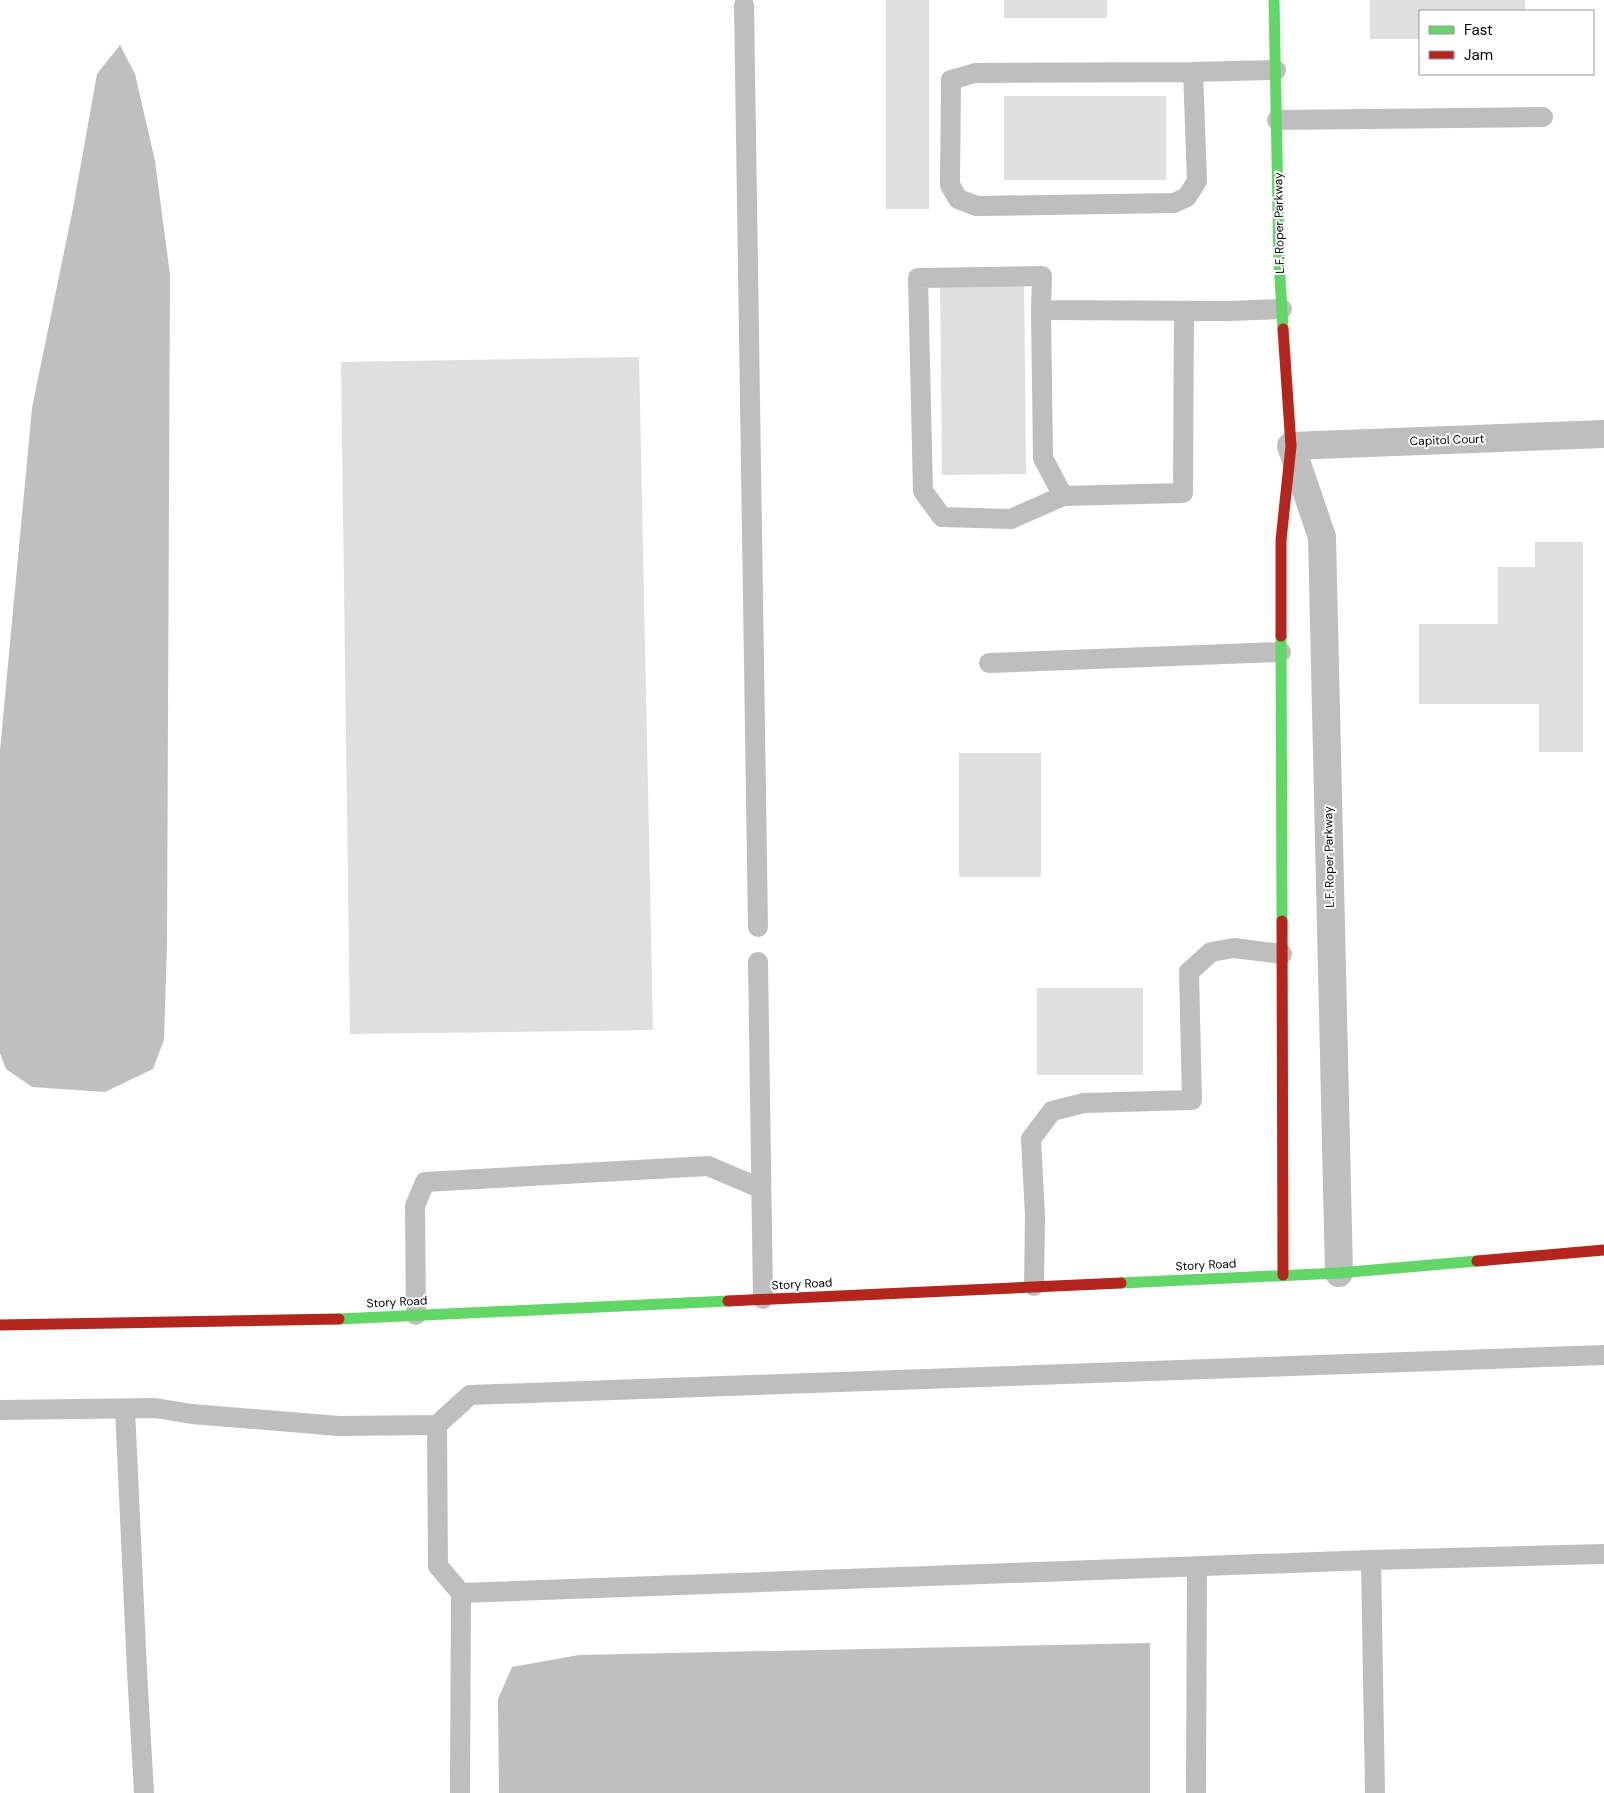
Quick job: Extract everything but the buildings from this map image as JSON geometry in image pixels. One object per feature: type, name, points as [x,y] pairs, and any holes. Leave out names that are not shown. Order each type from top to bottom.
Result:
[{"type":"street","name":"L.F. Roper Parkway","points":[[1274,0],[1279,261],[1291,446],[1281,540],[1283,1275]]},
{"type":"street","name":"Capitol Court","points":[[1291,446],[1604,434]]},
{"type":"street","name":"L.F. Roper Parkway","points":[[1291,446],[1322,537],[1339,1273]]},
{"type":"street","name":"Story Road","points":[[0,1325],[334,1319],[1339,1273],[1604,1250]]},
{"type":"lane","points":[[744,5],[758,927]]},
{"type":"lane","points":[[1193,72],[1197,181],[1187,197],[1174,203],[977,206],[958,199],[950,185],[951,80],[975,73],[1276,70]]},
{"type":"lane","points":[[1277,120],[1543,117]]},
{"type":"lane","points":[[1063,496],[1043,458],[1042,276],[918,278],[923,491],[942,517],[1011,519],[1063,496],[1183,493],[1184,311]]},
{"type":"lane","points":[[1041,310],[1184,311],[1282,309]]},
{"type":"lane","points":[[989,663],[1282,652]]},
{"type":"lane","points":[[1034,1286],[1035,1216],[1031,1139],[1052,1111],[1084,1103],[1192,1100],[1189,972],[1211,952],[1234,948],[1282,954]]},
{"type":"lane","points":[[758,962],[763,1299]]},
{"type":"lane","points":[[416,1315],[415,1206],[424,1182],[708,1166],[760,1188]]},
{"type":"lane","points":[[0,1410],[155,1408],[192,1414],[339,1426],[437,1425],[470,1395],[1604,1355]]},
{"type":"lane","points":[[125,1408],[144,1793]]},
{"type":"lane","points":[[437,1425],[438,1566],[461,1593],[460,1793]]},
{"type":"lane","points":[[461,1593],[1371,1560],[1604,1554]]},
{"type":"lane","points":[[1371,1560],[1374,1793]]},
{"type":"lane","points":[[1196,1793],[1197,1567]]},
{"type":"shaded area","points":[[120,45],[135,74],[155,161],[170,275],[167,944],[164,1040],[153,1069],[105,1092],[32,1087],[6,1069],[0,1053],[0,750],[32,408],[73,208],[97,74]]},
{"type":"shaded area","points":[[1150,1643],[1150,1793],[499,1793],[498,1699],[512,1667],[579,1655]]},
{"type":"traffic: fast","points":[[1274,0],[1279,261],[1283,329]]},
{"type":"traffic: fast","points":[[1281,636],[1282,921]]},
{"type":"traffic: fast","points":[[1121,1283],[1339,1273],[1477,1261]]},
{"type":"traffic: fast","points":[[339,1319],[728,1301]]},
{"type":"traffic: jam","points":[[1281,636],[1281,540],[1291,446],[1283,329]]},
{"type":"traffic: jam","points":[[1282,921],[1283,1275]]},
{"type":"traffic: jam","points":[[1477,1261],[1604,1250]]},
{"type":"traffic: jam","points":[[728,1301],[1121,1283]]},
{"type":"traffic: jam","points":[[0,1325],[339,1319]]}]
